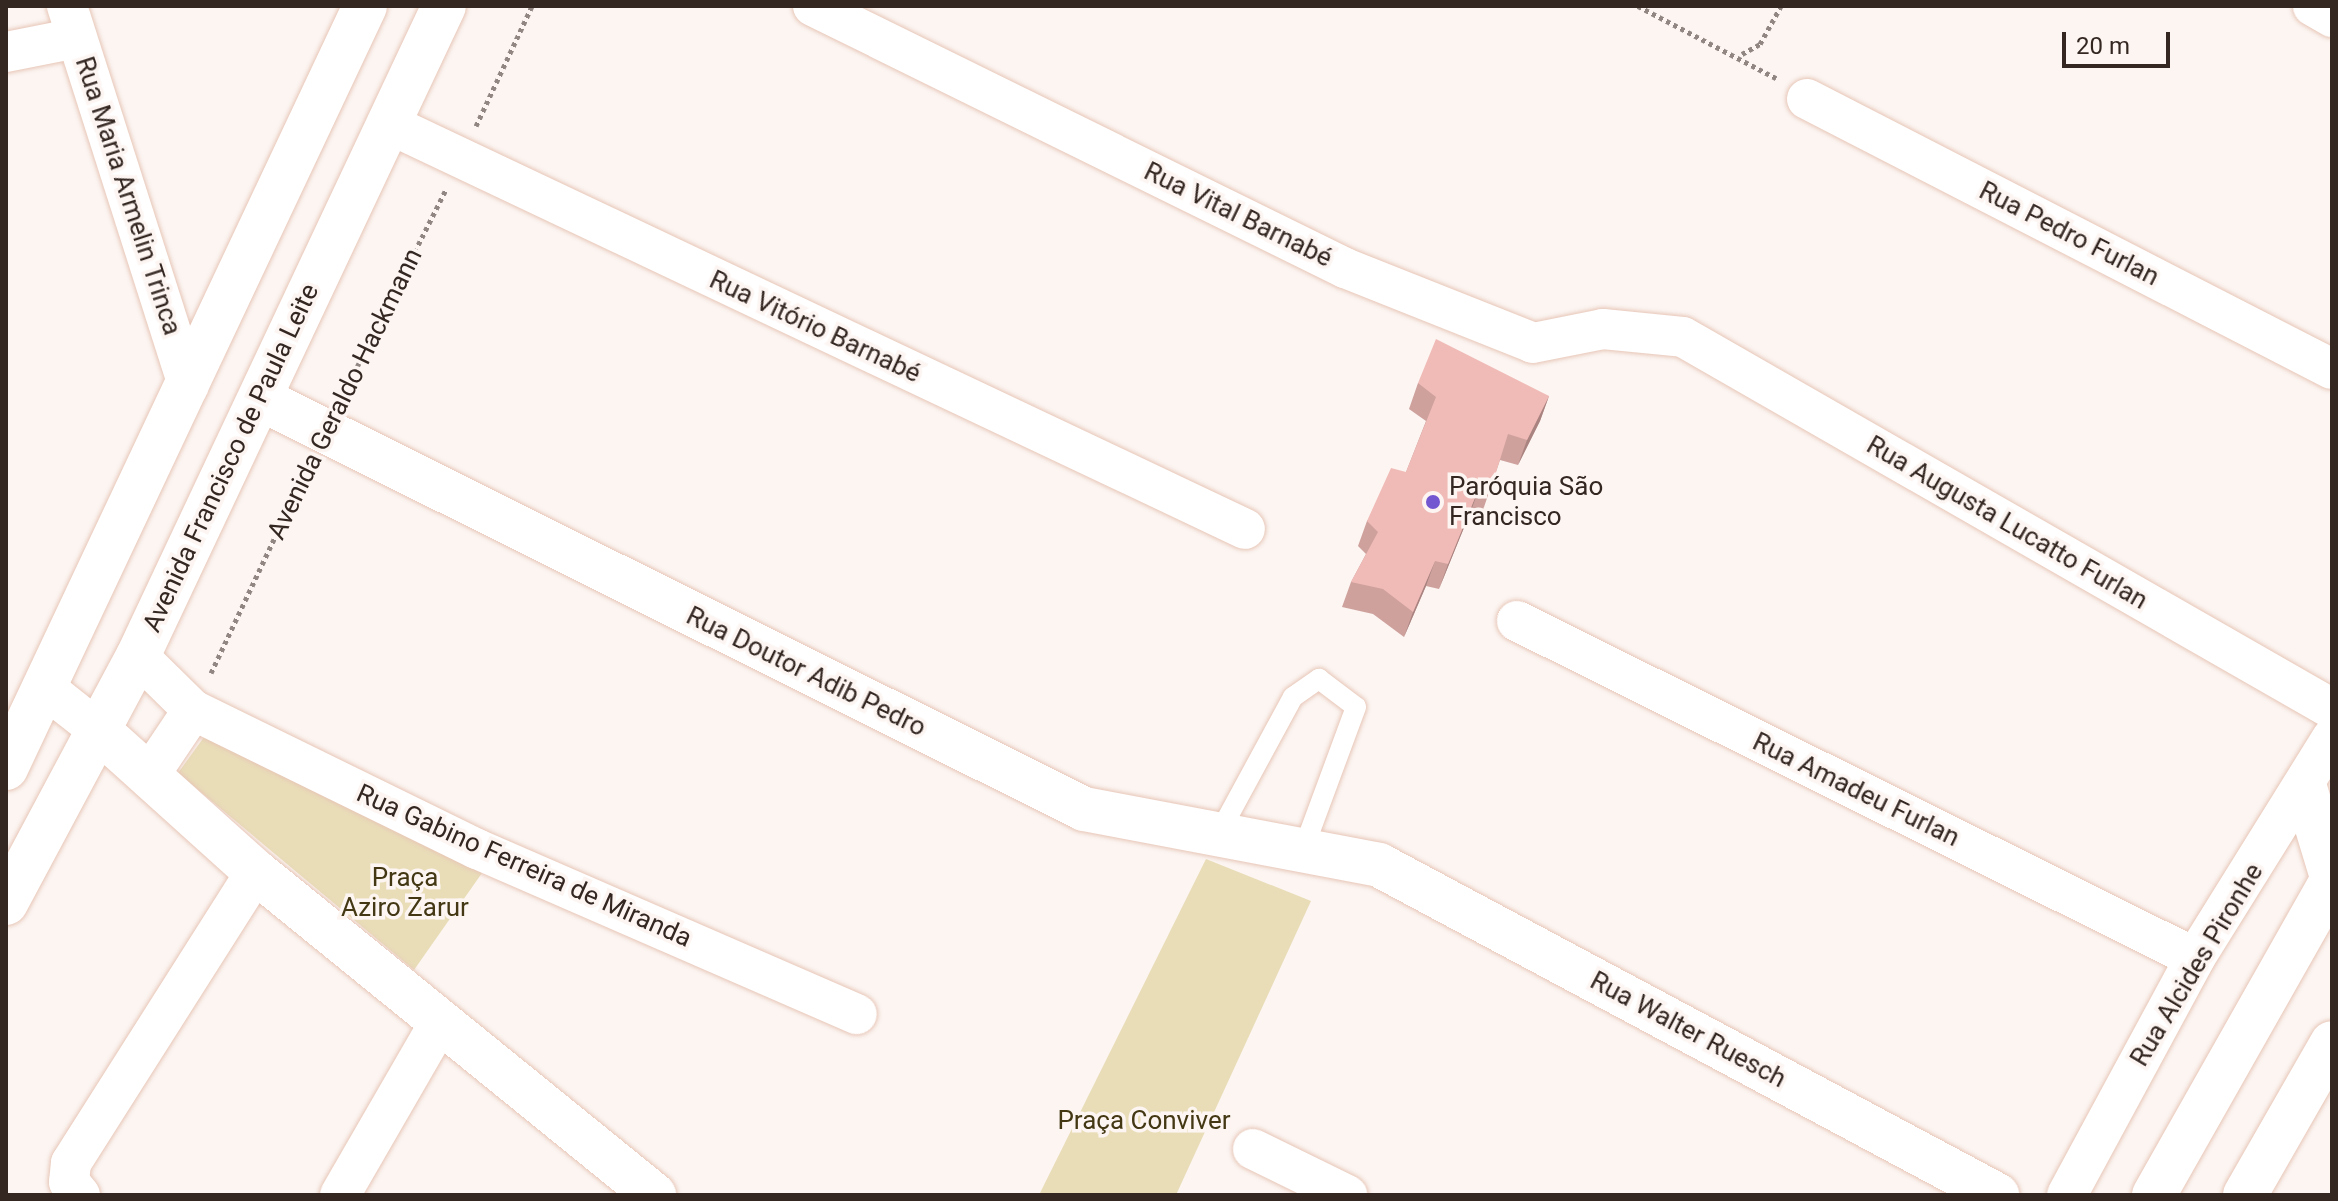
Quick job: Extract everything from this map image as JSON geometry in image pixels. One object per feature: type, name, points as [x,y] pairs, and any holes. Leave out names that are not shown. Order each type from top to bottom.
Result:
[{"type":"main road","points":[[6,768],[365,6]]},
{"type":"main road","name":"Avenida Francisco de Paula Leite","points":[[6,903],[138,656],[444,6]]},
{"type":"main road","name":"Rua Doutor Adib Pedro","points":[[261,399],[1084,809],[1379,865]]},
{"type":"main road","points":[[97,729],[256,872],[654,1195]]},
{"type":"main road","points":[[2154,1195],[2332,879],[2305,788]]},
{"type":"main road","name":"Rua Walter Ruesch","points":[[1379,865],[1997,1195]]},
{"type":"main road","points":[[2245,1195],[2332,1043]]},
{"type":"street","name":"Rua Vital Barnabé","points":[[813,6],[1345,268],[1533,343],[1603,329],[1683,337]]},
{"type":"street","points":[[2313,6],[2332,17]]},
{"type":"street","name":"Rua Maria Armelin Trinca","points":[[72,22],[188,386]]},
{"type":"street","points":[[6,52],[72,22]]},
{"type":"street","name":"Rua Pedro Furlan","points":[[1807,99],[2332,369]]},
{"type":"street","name":"Rua Vitório Barnabé","points":[[387,123],[1245,529]]},
{"type":"street","name":"Rua Augusta Lucatto Furlan","points":[[1683,337],[2332,709]]},
{"type":"street","name":"Rua Amadeu Furlan","points":[[1517,621],[2195,958]]},
{"type":"street","name":"Rua Gabino Ferreira de Miranda","points":[[138,656],[193,710],[477,849],[857,1014]]},
{"type":"street","points":[[45,688],[97,729]]},
{"type":"street","points":[[148,777],[193,710]]},
{"type":"street","name":"Rua Alcides Pironhe","points":[[2067,1195],[2195,958],[2305,788],[2332,738]]},
{"type":"street","points":[[80,1195],[69,1182],[71,1163],[256,872]]},
{"type":"street","points":[[340,1195],[440,1022]]},
{"type":"street","points":[[1253,1149],[1347,1195]]},
{"type":"lane","points":[[1218,835],[1293,697],[1319,679],[1356,707],[1303,850]]},
{"type":"path","name":"Avenida Geraldo Hackmann","points":[[193,710],[532,6]]},
{"type":"path","points":[[1638,6],[1742,54],[1807,99]]},
{"type":"path","points":[[1742,54],[1760,44],[1781,6]]},
{"type":"green space","name":"Praça Aziro Zarur","points":[[207,733],[482,873],[414,970],[178,773]]},
{"type":"green space","name":"Praça Conviver","points":[[1206,859],[1311,901],[1176,1195],[1039,1195]]},
{"type":"building","name":"Paróquia São Francisco","points":[[1436,339],[1549,396],[1527,440],[1508,434],[1492,485],[1481,483],[1448,564],[1435,561],[1413,612],[1383,589],[1351,582],[1378,532],[1367,521],[1391,468],[1406,472],[1436,397],[1418,383]]},
{"type":"place","name":"Paróquia São Francisco","points":[[1433,502]]}]
